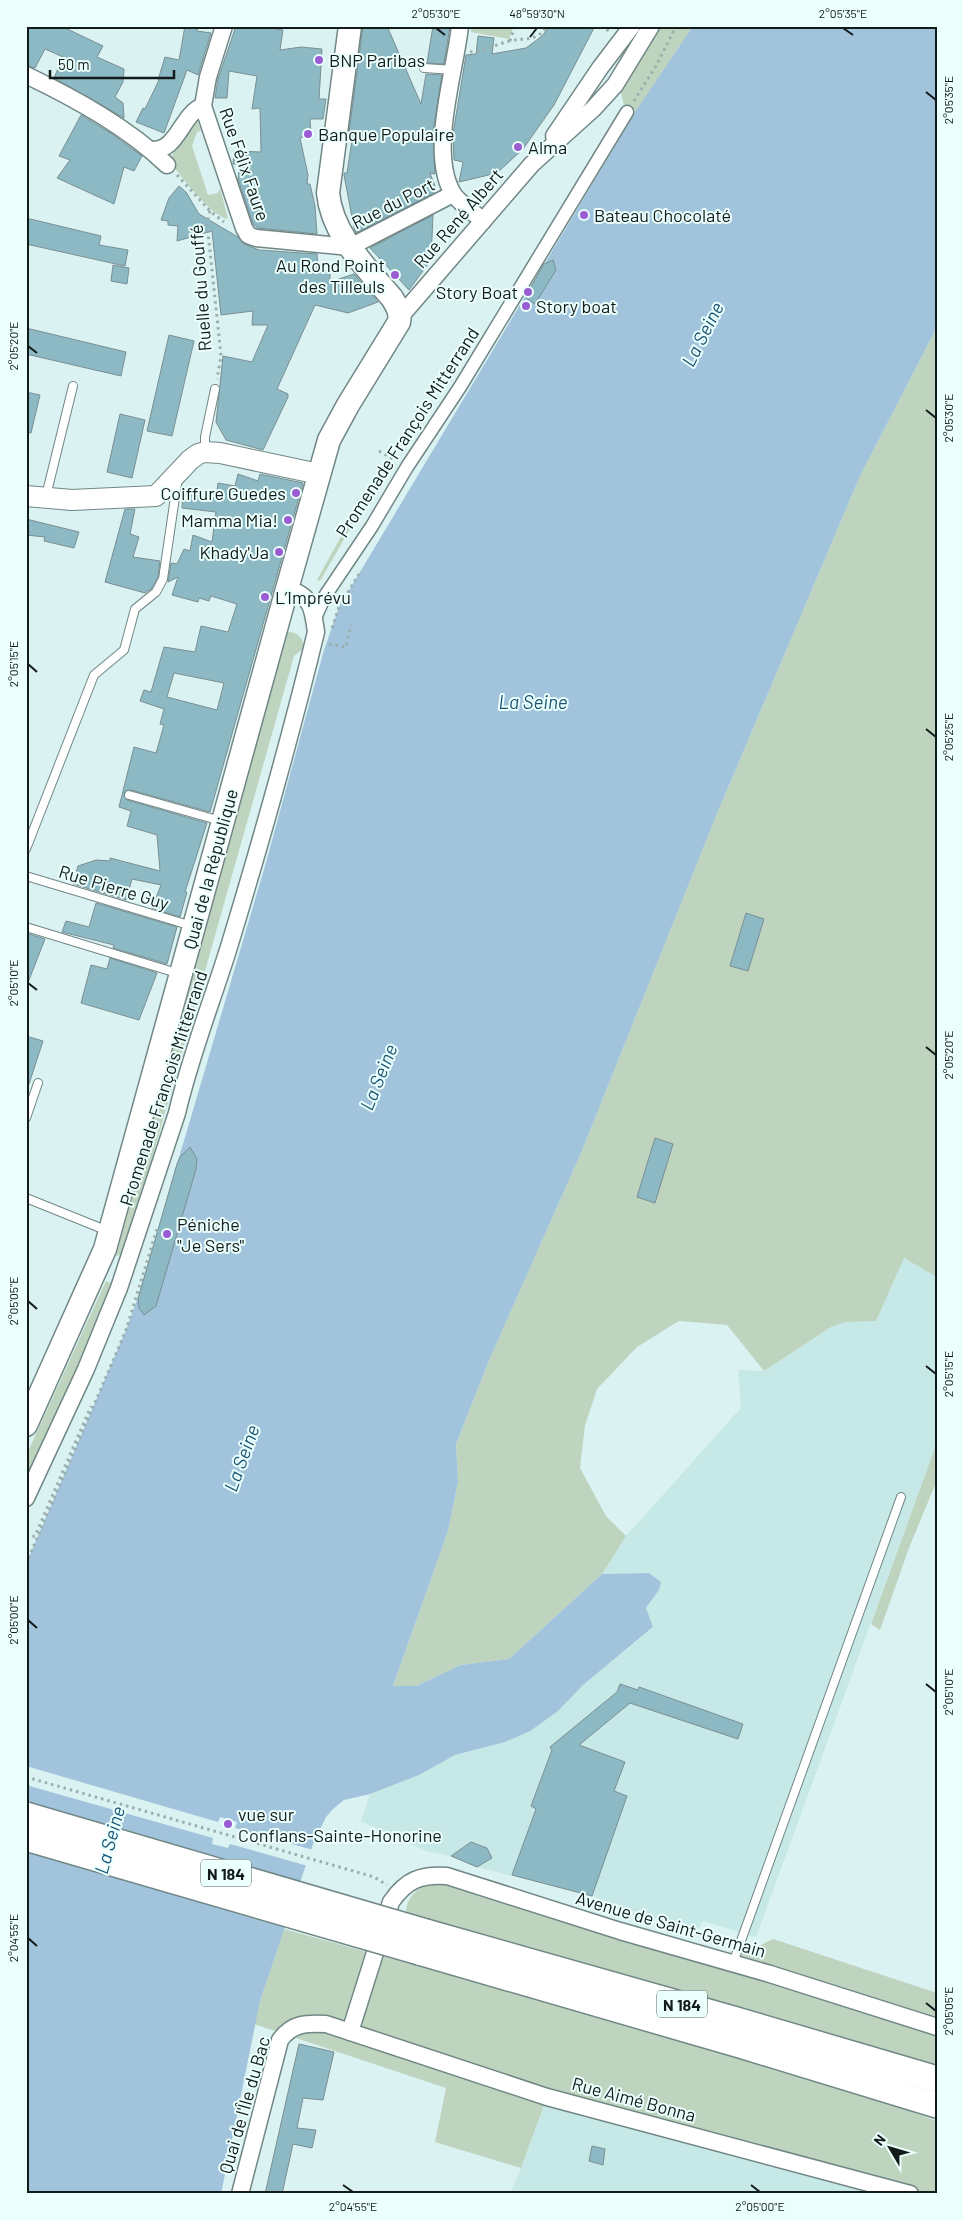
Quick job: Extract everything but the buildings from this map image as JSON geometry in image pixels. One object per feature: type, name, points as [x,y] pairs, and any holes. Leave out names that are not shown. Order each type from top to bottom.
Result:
[{"type":"main road","points":[[350,26],[328,193],[330,205],[336,224],[350,247],[392,298],[400,317]]},
{"type":"main road","name":"Quai de la République","points":[[26,1425],[105,1249],[287,589],[308,522],[329,440],[400,317]]},
{"type":"main road","name":"N 184","points":[[26,1815],[740,2045],[937,2105]]},
{"type":"main road","name":"N 184","points":[[26,1838],[422,1942],[734,2018],[937,2079]]},
{"type":"street","name":"Rue Félix Faure","points":[[224,26],[208,77],[203,106],[244,228],[248,235],[256,238],[350,247]]},
{"type":"street","points":[[460,26],[456,62],[443,135],[446,178],[453,194],[483,221]]},
{"type":"street","name":"Rue René Albert","points":[[548,147],[581,94],[632,26]]},
{"type":"street","name":"Rue René Albert","points":[[400,317],[548,147],[593,109],[614,85],[651,26]]},
{"type":"street","points":[[26,75],[89,108],[151,150],[166,165]]},
{"type":"street","name":"Rue Félix Faure","points":[[151,150],[159,151],[171,142],[188,115],[203,106]]},
{"type":"street","name":"Promenade François Mitterrand","points":[[314,620],[325,596],[372,526],[407,467],[465,379],[627,112]]},
{"type":"street","name":"Rue du Port","points":[[350,247],[453,194]]},
{"type":"street","points":[[36,497],[72,500],[156,496],[190,460],[205,452],[220,453],[319,474]]},
{"type":"street","points":[[395,460],[407,467]]},
{"type":"street","name":"Promenade François Mitterrand","points":[[26,1498],[86,1369],[120,1288],[227,952],[268,815],[316,632],[311,605],[300,592],[287,589]]},
{"type":"street","name":"Avenue de Saint-Germain","points":[[398,1892],[405,1885],[419,1877],[447,1876],[620,1931],[733,1963],[937,2028]]},
{"type":"street","points":[[350,2032],[391,1902],[398,1892]]},
{"type":"street","name":"Quai de l'Île du Bac","points":[[240,2194],[280,2040],[285,2033],[296,2025],[308,2023],[326,2024],[350,2032]]},
{"type":"street","name":"Rue Aimé Bonna","points":[[350,2032],[547,2097],[910,2194]]},
{"type":"lane","points":[[424,68],[456,62]]},
{"type":"lane","points":[[36,497],[73,386]]},
{"type":"lane","points":[[205,452],[205,437],[215,390]]},
{"type":"lane","points":[[26,849],[94,675],[124,650],[135,609],[156,592],[163,579],[178,486],[178,473]]},
{"type":"lane","points":[[129,795],[223,822]]},
{"type":"lane","name":"Rue Pierre Guy","points":[[26,876],[194,926]]},
{"type":"lane","points":[[26,927],[181,974]]},
{"type":"lane","points":[[26,1118],[38,1083]]},
{"type":"lane","points":[[26,1198],[110,1232]]},
{"type":"lane","points":[[733,1963],[901,1497]]},
{"type":"path","points":[[510,41],[515,26]]},
{"type":"path","points":[[456,62],[510,41],[536,37],[548,26]]},
{"type":"path","points":[[637,96],[676,26]]},
{"type":"path","name":"Ruelle du Gouffé","points":[[192,190],[210,211],[207,223],[221,356],[215,390]]},
{"type":"path","points":[[379,451],[395,460]]},
{"type":"path","points":[[314,640],[346,648],[352,625]]},
{"type":"path","points":[[26,1538],[35,1536],[128,1322],[137,1294],[120,1288]]},
{"type":"path","points":[[26,1777],[374,1877],[398,1892]]},
{"type":"shaded area","points":[[904,1257],[937,1277],[937,1442],[756,1937],[703,1921],[695,1933],[592,1896],[477,1867],[451,1856],[426,1851],[361,1821],[370,1794],[419,1775],[455,1755],[505,1742],[558,1711],[583,1685],[653,1628],[646,1609],[659,1590],[649,1573],[602,1574],[626,1536],[741,1408],[738,1370],[764,1371],[831,1327],[845,1322],[876,1321]]},
{"type":"shaded area","points":[[547,2097],[910,2194],[510,2194]]},
{"type":"green space","points":[[471,26],[514,26],[509,39],[471,32]]},
{"type":"green space","points":[[656,26],[693,26],[632,117],[625,110],[620,88]]},
{"type":"green space","points":[[197,120],[201,131],[197,132],[192,146],[208,195],[218,193],[220,188],[228,219],[221,217],[205,204],[171,162],[174,150],[183,132]]},
{"type":"green space","points":[[937,327],[937,1277],[904,1258],[876,1321],[845,1322],[831,1327],[764,1371],[727,1325],[679,1321],[637,1347],[597,1389],[585,1425],[580,1468],[606,1516],[626,1536],[602,1574],[509,1659],[461,1665],[416,1686],[393,1686],[448,1531],[458,1482],[456,1444],[490,1358],[581,1153],[716,816],[860,476]]},
{"type":"green space","points":[[354,513],[358,515],[320,581],[317,580]]},
{"type":"green space","points":[[288,632],[299,636],[304,648],[294,656],[125,1254],[116,1256],[284,636]]},
{"type":"green space","points":[[106,1281],[113,1284],[26,1486],[26,1456]]},
{"type":"green space","points":[[937,1442],[937,1480],[909,1548],[880,1630],[871,1624]]},
{"type":"green space","points":[[438,1883],[722,1964],[773,1939],[937,1993],[937,2069],[677,1994],[406,1912],[412,1895],[421,1888]]},
{"type":"green space","points":[[284,1929],[837,2085],[937,2121],[937,2194],[910,2194],[547,2097],[521,2168],[435,2142],[446,2088],[254,2024]]},
{"type":"water","name":"La Seine","points":[[693,26],[937,26],[937,327],[860,476],[716,816],[581,1153],[490,1358],[456,1444],[458,1482],[448,1531],[393,1686],[416,1686],[461,1665],[509,1659],[602,1574],[649,1573],[661,1582],[659,1590],[646,1608],[653,1627],[583,1685],[558,1711],[530,1731],[505,1742],[455,1755],[419,1775],[370,1794],[344,1800],[326,1817],[313,1844],[260,2001],[221,2194],[26,2194],[26,1564],[137,1300],[265,866],[324,650],[339,607],[639,106]]},
{"type":"pier","points":[[26,1766],[218,1822],[220,1817],[237,1822],[235,1828],[313,1850],[308,1866],[230,1844],[228,1848],[212,1844],[213,1838],[26,1785]]},
{"type":"place","name":"BNP Paribas","points":[[319,60]]},
{"type":"place","name":"Banque Populaire","points":[[308,134]]},
{"type":"place","name":"Alma","points":[[518,147]]},
{"type":"place","name":"Bateau Chocolaté","points":[[584,215]]},
{"type":"place","name":"Au Rond Point des Tilleuls","points":[[395,275]]},
{"type":"place","name":"Story Boat","points":[[528,292]]},
{"type":"place","name":"Story boat","points":[[526,306]]},
{"type":"place","name":"Coiffure Guedes","points":[[296,493]]},
{"type":"place","name":"Mamma Mia!","points":[[288,520]]},
{"type":"place","name":"Khady'Ja","points":[[279,552]]},
{"type":"place","name":"L’Imprévu","points":[[265,597]]},
{"type":"place","name":"Péniche \"Je Sers\"","points":[[167,1234]]},
{"type":"place","name":"vue sur Conflans-Sainte-Honorine","points":[[228,1824]]}]
